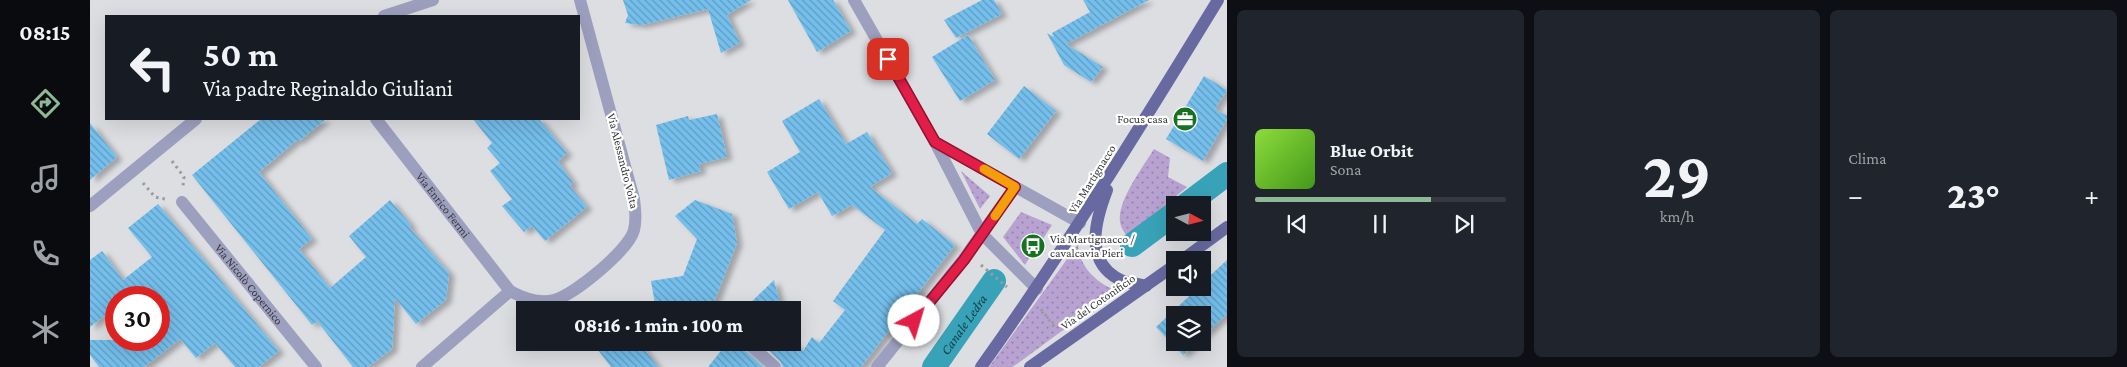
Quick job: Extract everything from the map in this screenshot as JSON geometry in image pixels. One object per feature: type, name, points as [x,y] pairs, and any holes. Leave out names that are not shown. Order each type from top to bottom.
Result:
[{"type":"main road","name":"Via Martignacco","points":[[981,367],[1037,289],[1115,169],[1218,0]]},
{"type":"main road","points":[[1115,169],[1096,224],[1094,236],[1096,250],[1103,265],[1111,274],[1124,281],[1146,286]]},
{"type":"main road","points":[[1194,251],[1227,227]]},
{"type":"main road","name":"Via del Cotonificio","points":[[1034,365],[1166,272]]},
{"type":"street","points":[[387,15],[433,0]]},
{"type":"street","name":"Via Alessandro Volta","points":[[510,291],[539,302],[553,301],[565,297],[614,258],[626,245],[634,231],[636,218],[634,199],[580,0]]},
{"type":"street","points":[[854,0],[935,142],[982,234],[1037,289]]},
{"type":"street","points":[[90,206],[195,120]]},
{"type":"street","name":"Via Enrico Fermi","points":[[377,120],[510,291]]},
{"type":"street","points":[[935,142],[1080,223]]},
{"type":"street","points":[[877,367],[964,260],[1015,187]]},
{"type":"street","name":"Via Nicolò Copernico","points":[[182,202],[316,367]]},
{"type":"street","points":[[422,367],[510,291]]},
{"type":"street","points":[[758,351],[775,367]]},
{"type":"path","points":[[132,171],[155,197],[182,202],[184,177],[161,147]]},
{"type":"path","points":[[964,260],[980,265],[1008,288]]},
{"type":"path","points":[[1036,302],[1059,333]]},
{"type":"shaded area","points":[[1154,149],[1170,158],[1168,177],[1187,187],[1176,196],[1166,196],[1166,204],[1127,236],[1120,222],[1120,214],[1122,204]]},
{"type":"shaded area","points":[[961,171],[990,196],[980,209]]},
{"type":"shaded area","points":[[1021,212],[1052,225],[1041,242],[1032,237],[1024,249],[1031,255],[1025,265],[1003,237]]},
{"type":"shaded area","points":[[1078,244],[1082,260],[1091,274],[1111,289],[1119,292],[1012,367],[989,367]]},
{"type":"building","points":[[623,0],[751,0],[727,15],[740,43],[721,53],[708,9],[642,25],[625,23],[628,15]]},
{"type":"building","points":[[788,0],[833,0],[851,31],[817,52]]},
{"type":"building","points":[[982,0],[994,0],[1002,14],[956,38],[944,20]]},
{"type":"building","points":[[1083,0],[1149,0],[1066,44],[1103,67],[1091,82],[1064,65],[1047,33],[1054,37],[1052,33],[1090,12]]},
{"type":"building","points":[[968,35],[995,80],[960,101],[932,57]]},
{"type":"building","points":[[1204,76],[1227,90],[1215,109],[1227,116],[1227,119],[1203,161],[1166,139]]},
{"type":"building","points":[[1024,86],[1056,111],[1019,159],[987,134]]},
{"type":"building","points":[[819,99],[846,144],[867,132],[892,173],[870,187],[917,224],[922,219],[955,245],[861,367],[783,367],[780,361],[769,351],[801,351],[801,349],[803,351],[812,337],[819,343],[845,310],[833,301],[885,230],[852,205],[832,216],[818,192],[789,209],[767,172],[800,152],[782,121]]},
{"type":"building","points":[[717,114],[727,157],[699,164],[701,171],[669,180],[656,125],[688,116],[689,120]]},
{"type":"building","points":[[260,120],[325,120],[298,142],[297,140],[259,172],[312,239],[299,249],[330,288],[366,257],[349,236],[390,200],[411,225],[409,227],[449,273],[446,300],[416,324],[395,298],[392,349],[368,367],[353,367],[317,321],[312,325],[192,175]]},
{"type":"building","points":[[474,120],[540,120],[567,153],[558,161],[573,183],[570,186],[587,207],[545,241],[532,226],[524,232],[502,206],[512,199],[490,171],[500,163],[487,148],[492,143]]},
{"type":"building","points":[[90,123],[117,157],[90,180]]},
{"type":"building","points":[[695,200],[732,214],[737,243],[714,301],[654,301],[651,281],[683,276],[697,239],[675,216]]},
{"type":"building","points":[[158,204],[279,351],[259,367],[235,367],[215,343],[196,358],[180,339],[170,347],[170,286],[105,286],[105,315],[90,327],[90,260],[102,251],[123,280],[152,257],[128,228]]},
{"type":"building","points":[[1227,260],[1227,314],[1211,329],[1211,306],[1179,306],[1189,296],[1211,296],[1211,275]]},
{"type":"building","points":[[774,280],[778,301],[752,301]]},
{"type":"building","points":[[1166,318],[1166,337],[1156,327]]},
{"type":"building","points":[[90,340],[105,340],[105,351],[165,351],[144,367],[99,367],[90,355]]},
{"type":"building","points":[[599,351],[646,351],[658,367],[611,367]]},
{"type":"building","points":[[721,351],[745,351],[763,367],[708,367]]},
{"type":"building","points":[[1179,351],[1187,351],[1183,355]]},
{"type":"waterway","name":"Canale Ledra","points":[[1198,196],[1227,174]]},
{"type":"waterway","name":"Canale Ledra","points":[[1132,245],[1166,220]]},
{"type":"waterway","name":"Canale Ledra","points":[[934,367],[994,281]]},
{"type":"slow traffic","points":[[984,169],[1015,187],[995,216]]},
{"type":"place","name":"Focus casa","points":[[1185,119]]},
{"type":"place","name":"Via Martignacco / cavalcavia Pieri","points":[[1033,246]]},
{"type":"route","points":[[888,59],[935,142],[1015,187],[964,260],[914,321]]}]
